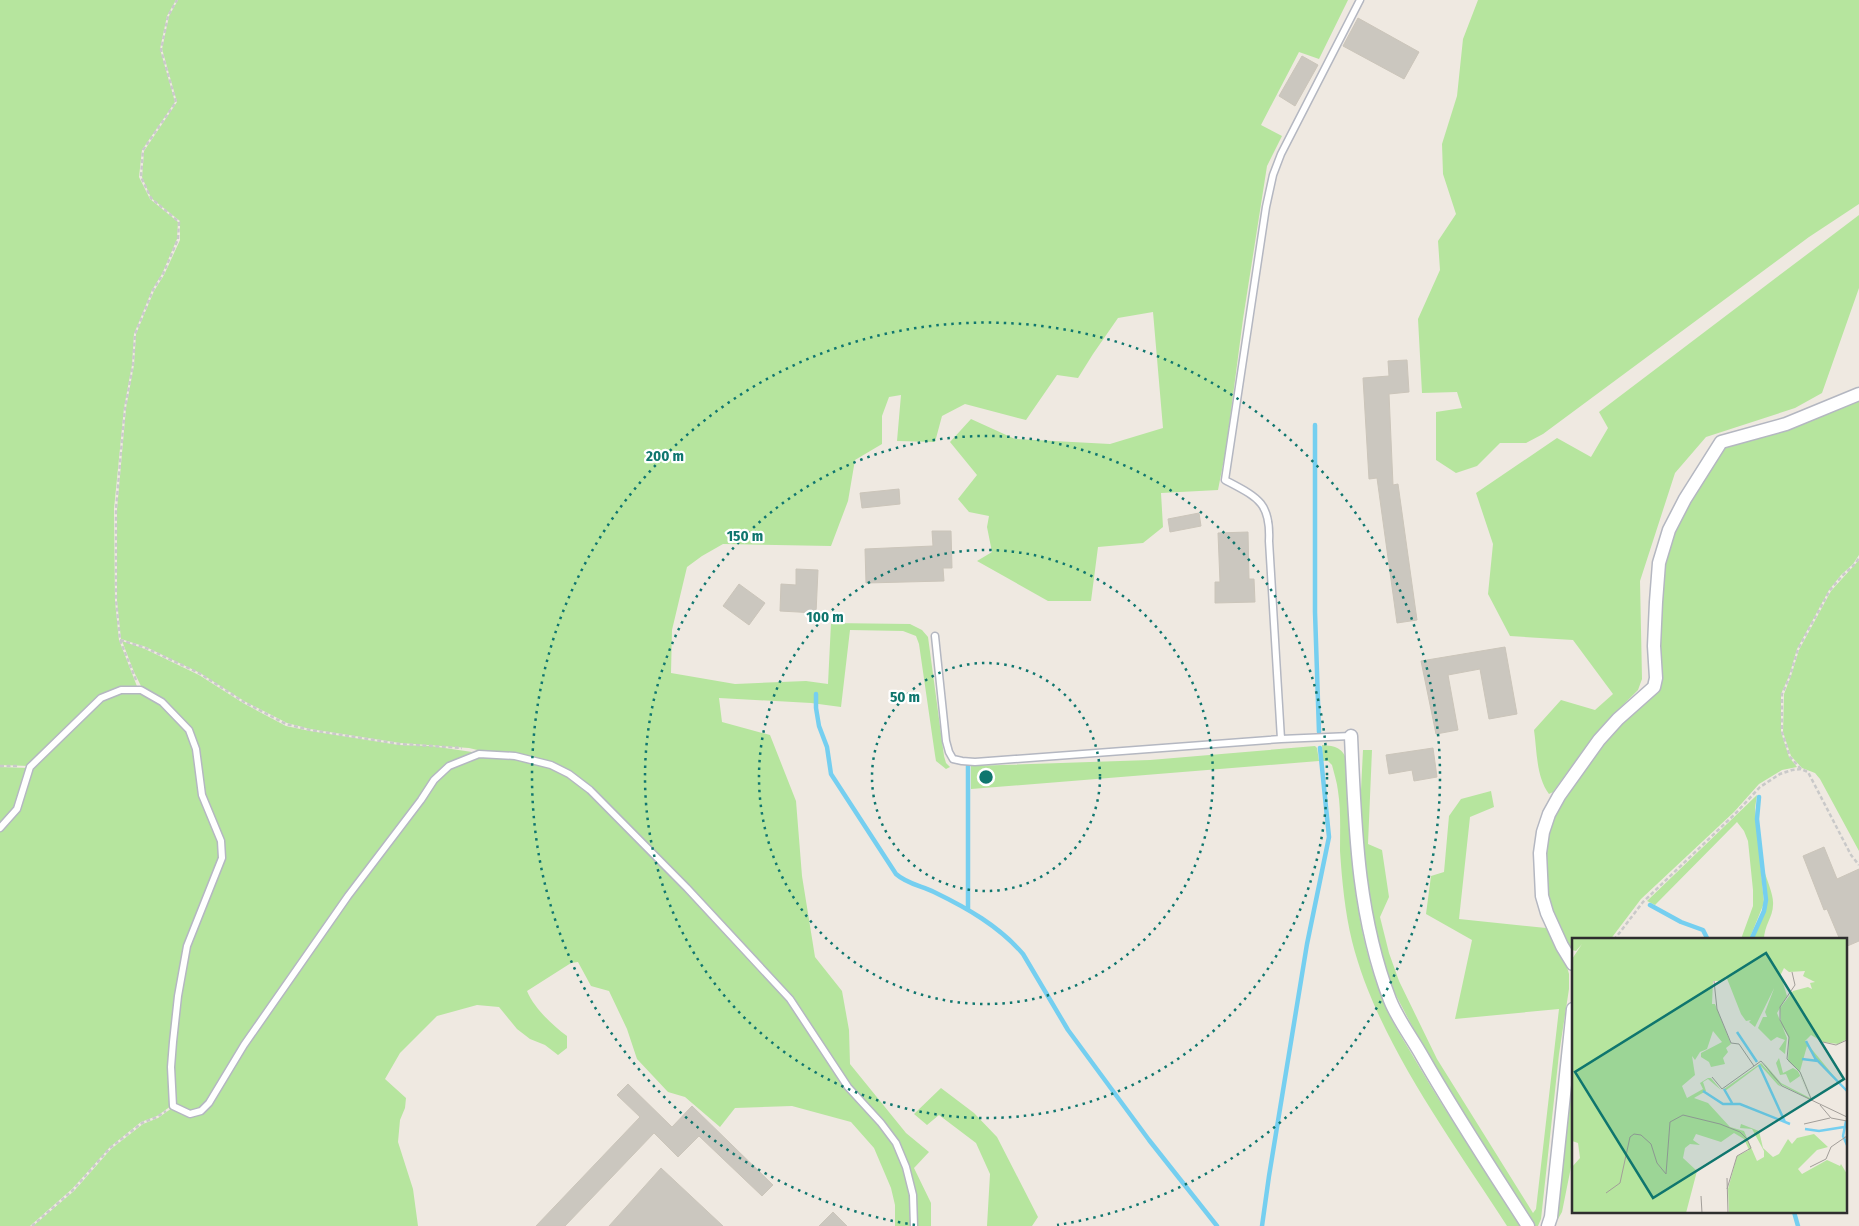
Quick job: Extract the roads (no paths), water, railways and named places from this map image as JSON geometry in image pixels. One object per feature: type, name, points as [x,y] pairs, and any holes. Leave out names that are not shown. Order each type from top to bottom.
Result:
[{"type":"street","points":[[1572,962],[1562,946],[1547,913],[1542,896],[1540,853],[1543,832],[1549,814],[1559,796],[1598,740],[1618,719],[1654,687],[1656,678],[1654,646],[1659,563],[1673,523],[1685,499],[1721,442],[1786,424],[1859,394]]},
{"type":"street","points":[[1351,736],[1355,826],[1366,917],[1376,958],[1391,1002],[1442,1091],[1528,1226]]},
{"type":"street","points":[[1548,1226],[1551,1217],[1572,1018]]},
{"type":"lane","points":[[1281,739],[1270,522],[1263,504],[1248,492],[1225,480],[1266,207],[1273,175],[1360,0]]},
{"type":"lane","points":[[935,636],[948,746],[953,759],[985,761],[1281,739],[1351,736]]},
{"type":"lane","points":[[0,828],[17,809],[30,767],[101,698],[121,690],[141,690],[162,702],[189,730],[196,749],[202,795],[221,841],[222,858],[187,946],[178,996],[171,1076],[173,1106],[190,1114],[201,1110],[209,1103],[244,1045],[348,896],[434,780],[449,766],[479,754],[515,756],[551,765],[569,774],[590,790],[687,888],[790,998],[848,1087],[881,1123],[896,1143],[906,1167],[913,1195],[914,1226]]},
{"type":"waterway","points":[[1315,425],[1315,612],[1319,732]]},
{"type":"waterway","points":[[816,694],[819,726],[827,747],[831,774],[896,874],[910,883],[946,898],[982,918],[1014,944],[1023,954],[1068,1030],[1149,1140],[1217,1226]]},
{"type":"waterway","points":[[1262,1226],[1307,944],[1329,837],[1320,748]]},
{"type":"waterway","points":[[968,766],[968,909]]},
{"type":"waterway","points":[[1752,938],[1764,911],[1766,900],[1757,819],[1759,797]]},
{"type":"waterway","points":[[1650,905],[1681,922],[1703,930],[1707,938]]},
{"type":"waterway","points":[[1795,1214],[1798,1226]]}]
